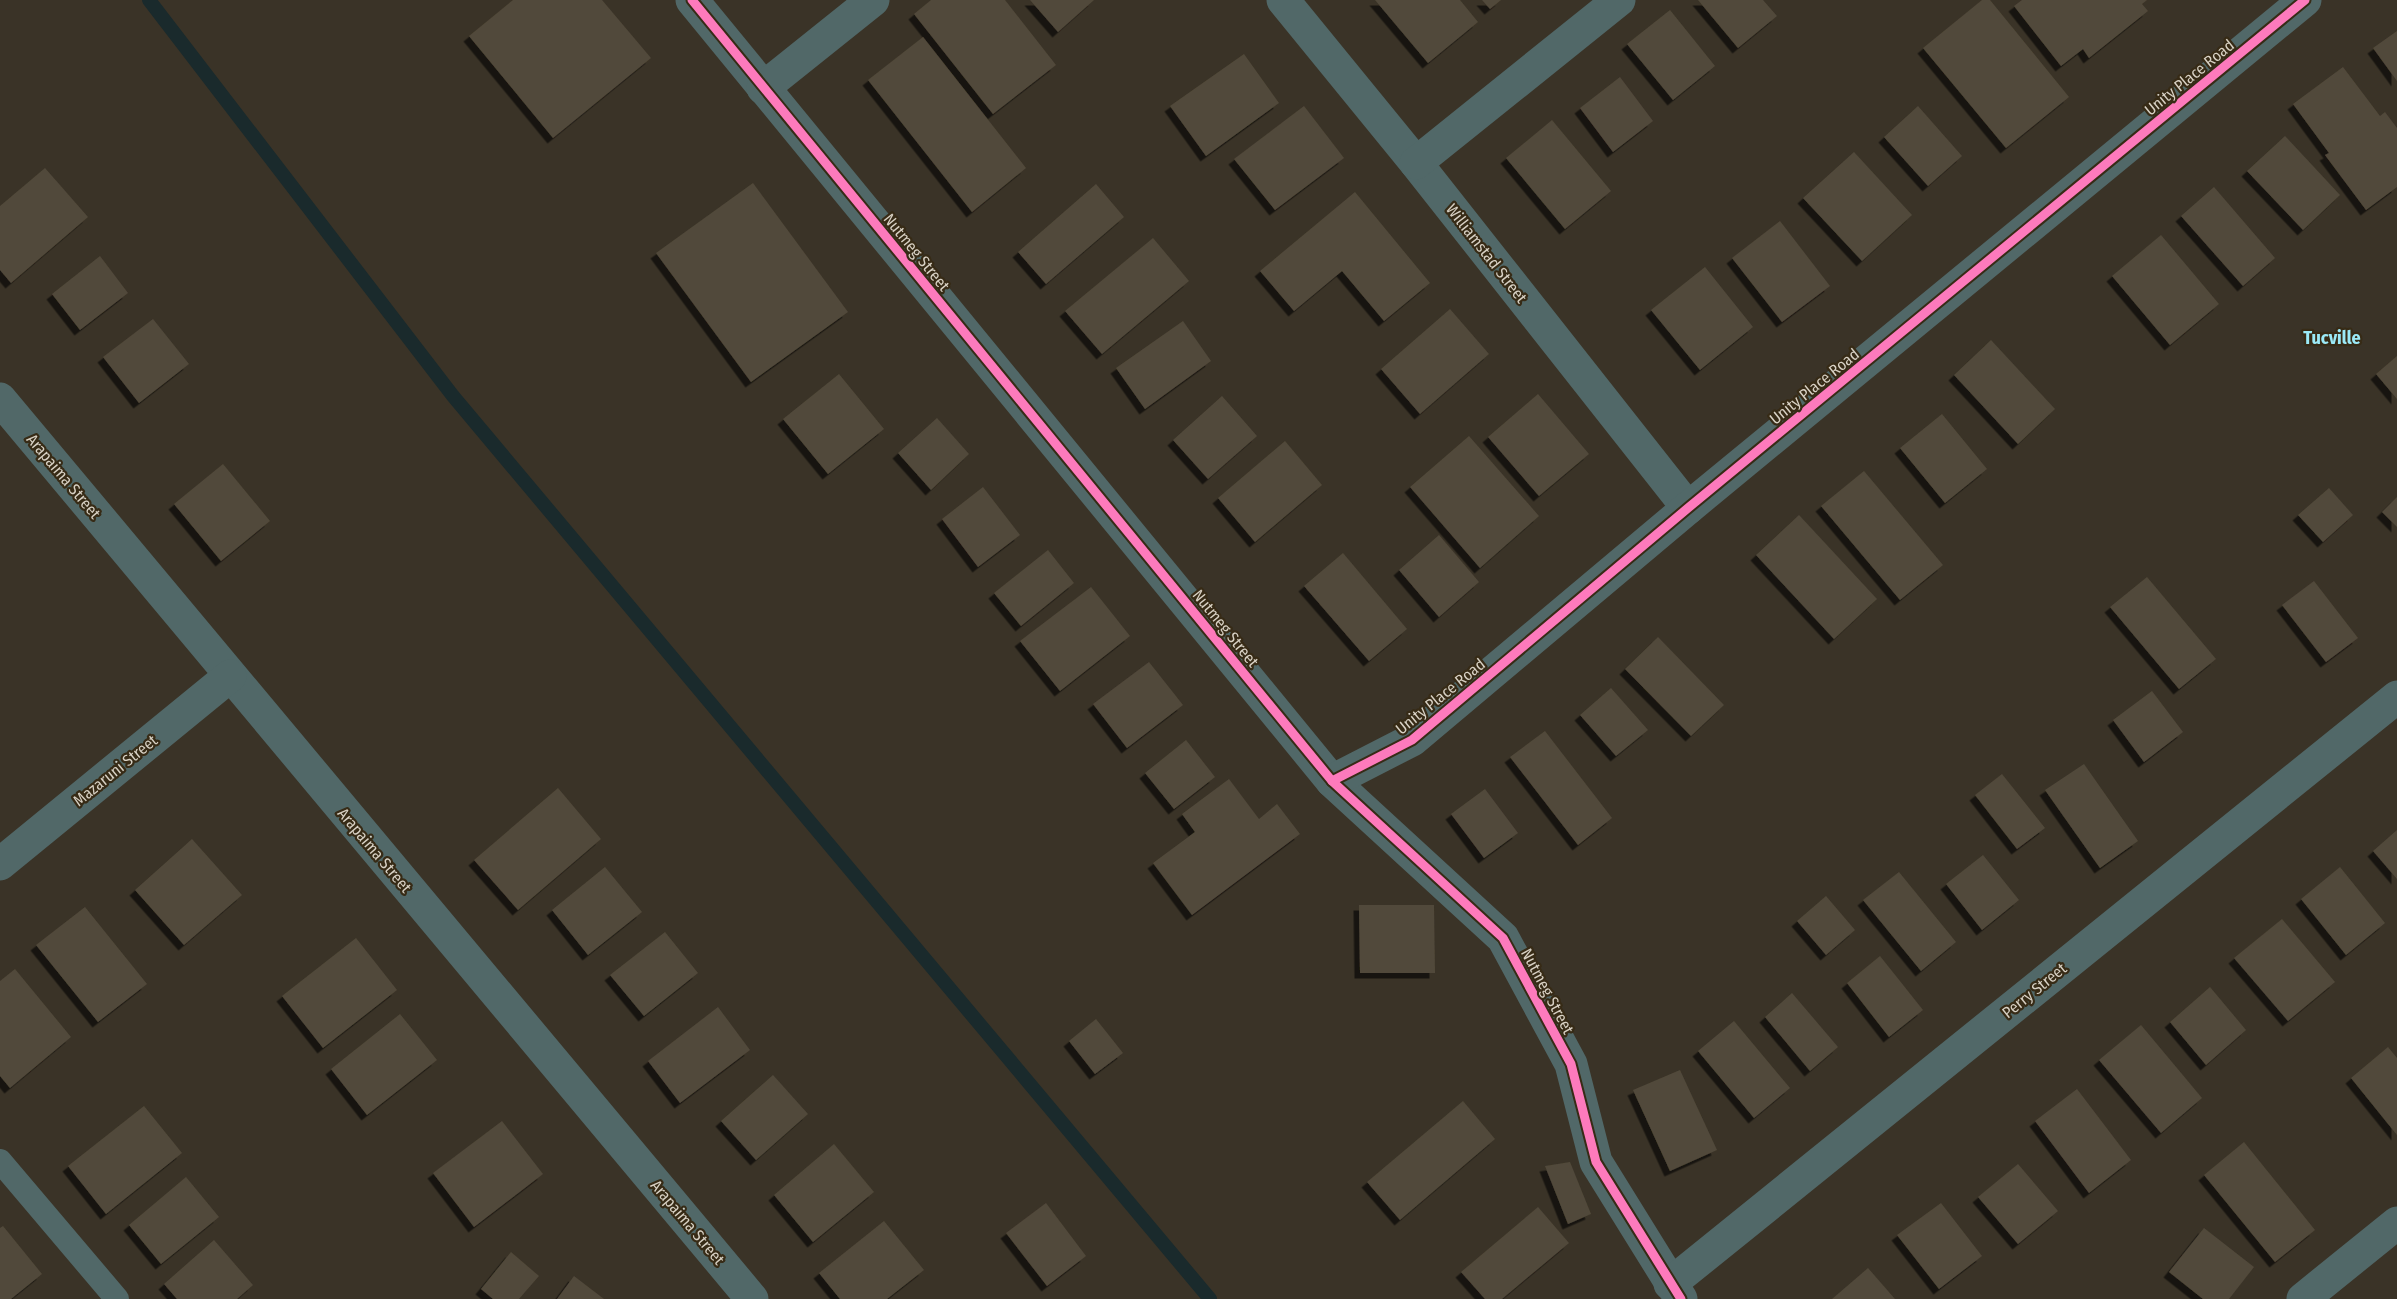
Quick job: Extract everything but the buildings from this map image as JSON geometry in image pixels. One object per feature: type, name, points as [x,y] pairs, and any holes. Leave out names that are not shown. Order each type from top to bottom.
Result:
[{"type":"street","name":"Nutmeg Street","points":[[692,0],[1332,781],[1503,938],[1571,1064],[1596,1162],[1676,1292]]},
{"type":"street","points":[[763,88],[873,0]]},
{"type":"street","name":"Williamstad Street","points":[[1283,0],[1416,163],[1688,508]]},
{"type":"street","points":[[1416,163],[1619,0]]},
{"type":"street","name":"Unity Place Road","points":[[1332,781],[1412,740],[1688,508],[2305,0]]},
{"type":"street","name":"Arapaima Street","points":[[0,399],[752,1299]]},
{"type":"street","name":"Mazaruni Street","points":[[0,864],[230,676]]},
{"type":"street","name":"Perry Street","points":[[1676,1292],[2397,696]]},
{"type":"street","points":[[2303,1299],[2397,1223]]},
{"type":"lane","points":[[0,1161],[117,1299]]},
{"type":"waterway","points":[[149,0],[453,396],[1210,1299]]},
{"type":"cycle path","points":[[692,0],[1332,781],[1503,938],[1571,1064],[1596,1162],[1681,1299]]},
{"type":"cycle path","points":[[1332,781],[1412,740],[1688,508],[2305,0]]},
{"type":"district","name":"Tucville","points":[[2332,338]]}]
